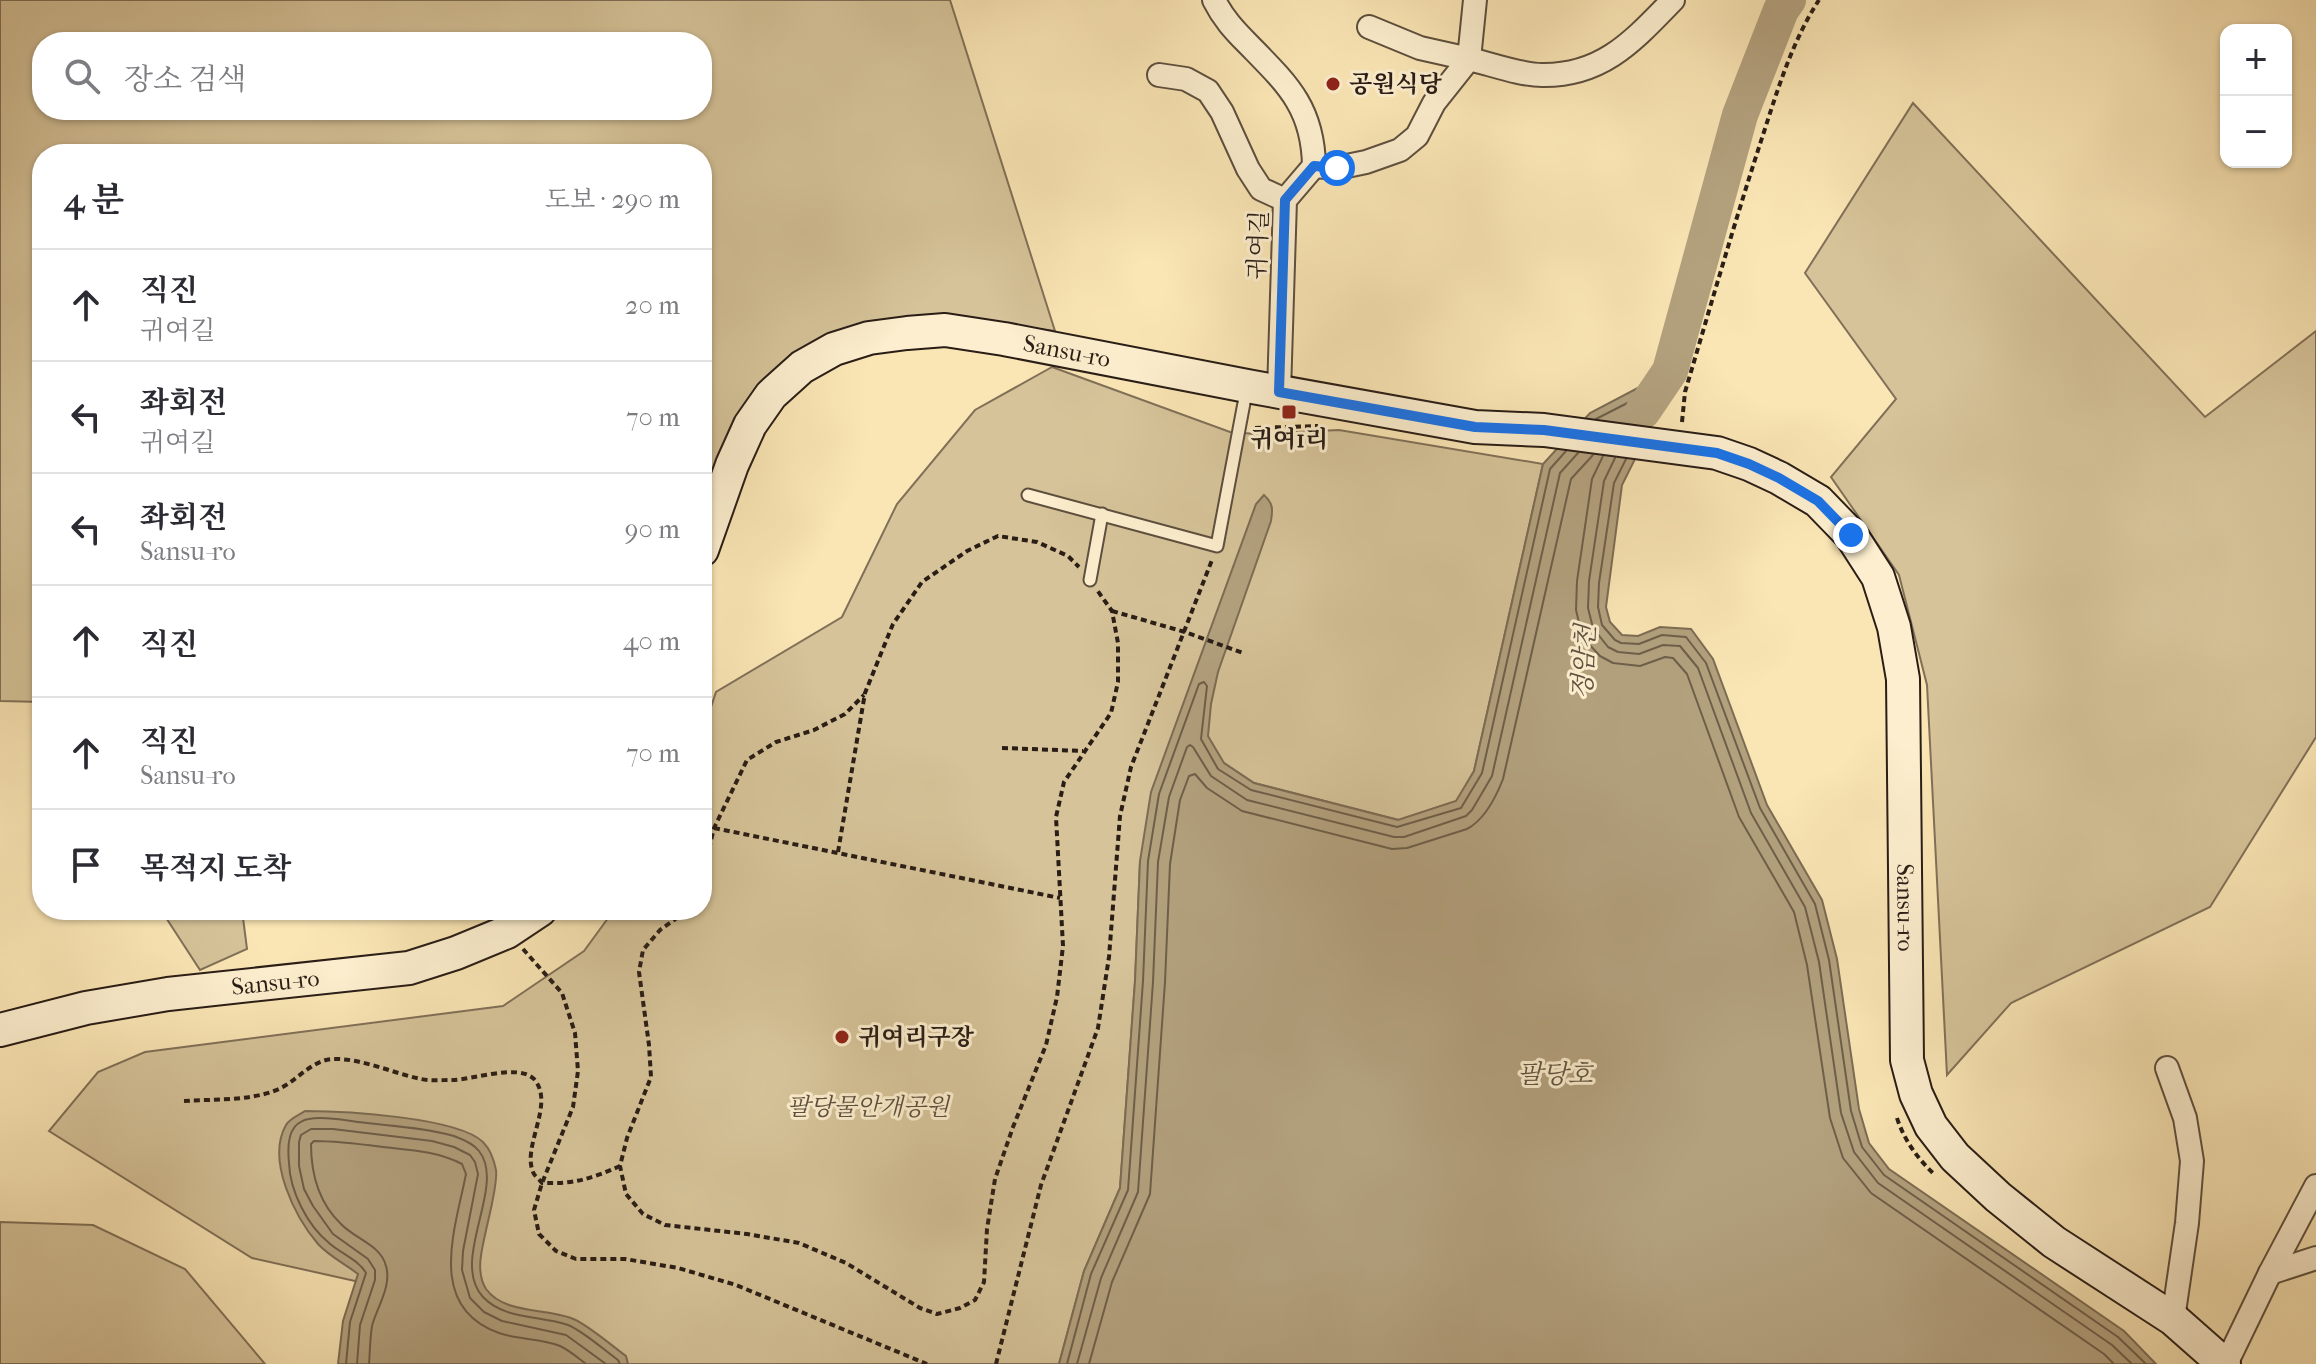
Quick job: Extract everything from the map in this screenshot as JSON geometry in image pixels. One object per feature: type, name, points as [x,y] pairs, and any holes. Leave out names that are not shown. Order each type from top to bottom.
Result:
[{"type":"main road","name":"Sansu-ro","points":[[712,522],[750,425],[771,395],[802,367],[834,349],[869,338],[945,330],[1475,427],[1544,430],[1717,453],[1779,478],[1818,501],[1851,535],[1878,577],[1894,627],[1903,679],[1907,1060],[1916,1094],[1931,1126],[1955,1157],[1998,1197],[2054,1242],[2173,1319],[2225,1364]]},
{"type":"main road","name":"Sansu-ro","points":[[0,1030],[86,1008],[168,994],[409,968],[507,932],[525,920]]},
{"type":"street","points":[[1214,0],[1223,19],[1285,82],[1305,114],[1314,142],[1314,166],[1337,168],[1400,150],[1417,136],[1434,103],[1469,59],[1475,0]]},
{"type":"street","points":[[1369,27],[1420,48],[1540,75],[1601,64],[1627,46],[1673,0]]},
{"type":"street","points":[[1159,75],[1186,79],[1208,91],[1261,189],[1285,200]]},
{"type":"street","name":"귀여길","points":[[1279,392],[1285,200],[1314,166]]},
{"type":"street","points":[[2167,1068],[2185,1118],[2192,1161],[2187,1223],[2173,1319]]},
{"type":"street","points":[[2225,1364],[2316,1186]]},
{"type":"street","points":[[2270,1273],[2316,1258]]},
{"type":"lane","points":[[1028,495],[1217,546],[1247,386]]},
{"type":"lane","points":[[1090,580],[1102,514]]},
{"type":"path","points":[[1669,447],[1783,72],[1805,22],[1819,0]]},
{"type":"path","points":[[674,920],[660,930],[643,950],[639,972],[651,1077],[627,1138],[620,1166],[626,1194],[643,1214],[665,1225],[799,1243],[846,1263],[920,1308],[937,1314],[960,1308],[975,1300],[984,1282],[987,1229],[995,1179],[1046,1045],[1057,997],[1063,946],[1056,817],[1064,782],[1111,713],[1118,682],[1118,643],[1112,611],[1068,556],[1037,542],[998,536],[967,551],[922,582],[893,624],[865,693],[838,852]]},
{"type":"path","points":[[996,1364],[1041,1185],[1098,1028],[1109,957],[1120,816],[1131,767],[1217,546]]},
{"type":"path","points":[[1112,611],[1243,653]]},
{"type":"path","points":[[712,836],[747,760],[776,742],[814,730],[845,714],[865,693]]},
{"type":"path","points":[[1002,748],[1083,751]]},
{"type":"path","points":[[714,828],[1060,898]]},
{"type":"path","points":[[507,932],[562,993],[575,1033],[578,1071],[573,1107],[534,1210],[539,1234],[556,1251],[576,1259],[625,1259],[678,1268],[736,1285],[927,1364]]},
{"type":"path","points":[[184,1101],[277,1091],[312,1066],[330,1059],[356,1062],[424,1080],[460,1080],[517,1071],[532,1077],[540,1089],[541,1108],[532,1156],[533,1172],[542,1183],[569,1184],[620,1166]]},
{"type":"green space","points":[[0,0],[950,0],[1055,331],[946,317],[811,345],[712,498],[712,144],[32,144],[32,702],[0,701]]},
{"type":"green space","points":[[1913,103],[2205,417],[2316,331],[2316,737],[2210,907],[2011,1003],[1947,1075],[1927,685],[1899,575],[1831,477],[1896,399],[1805,273]]},
{"type":"green space","name":"팔당물안개공원","points":[[1052,367],[1230,432],[1256,434],[1339,430],[1543,464],[1474,771],[1457,801],[1399,820],[1254,783],[1224,763],[1140,861],[1120,1188],[1084,1271],[1059,1364],[626,1364],[355,1281],[252,1258],[49,1131],[98,1072],[145,1052],[503,1006],[584,951],[607,920],[712,920],[712,704],[716,692],[842,617],[897,504],[975,410]]},
{"type":"green space","points":[[168,920],[243,920],[247,949],[200,970]]},
{"type":"green space","points":[[0,1222],[93,1225],[185,1269],[265,1364],[0,1364]]},
{"type":"water","name":"팔당호","points":[[1670,371],[1657,415],[1622,485],[1606,607],[1610,622],[1622,635],[1638,636],[1660,627],[1691,629],[1713,659],[1767,805],[1822,900],[1837,959],[1859,1109],[1869,1143],[1889,1169],[2124,1331],[2156,1364],[1059,1364],[1084,1271],[1120,1188],[1140,861],[1151,792],[1256,504],[1264,495],[1267,498],[1272,506],[1271,521],[1218,672],[1208,736],[1224,763],[1254,783],[1398,820],[1456,801],[1474,771],[1543,464],[1590,413]]},
{"type":"water","points":[[305,1111],[371,1114],[425,1121],[469,1133],[483,1142],[496,1170],[480,1263],[486,1289],[503,1303],[514,1307],[577,1321],[626,1356],[628,1364],[338,1364],[343,1321],[358,1274],[332,1256],[309,1233],[292,1204],[281,1171],[281,1139],[287,1123]]},
{"type":"waterway","name":"정암천","points":[[1643,411],[1670,371],[1740,115],[1781,10],[1788,0]]},
{"type":"place","name":"공원식당","points":[[1333,84]]},
{"type":"place","name":"귀여1리","points":[[1289,412]]},
{"type":"place","name":"귀여리구장","points":[[842,1037]]},
{"type":"route","points":[[1337,168],[1314,166],[1285,200],[1279,392],[1475,427],[1544,430],[1717,453],[1779,478],[1818,501],[1851,535]]}]
